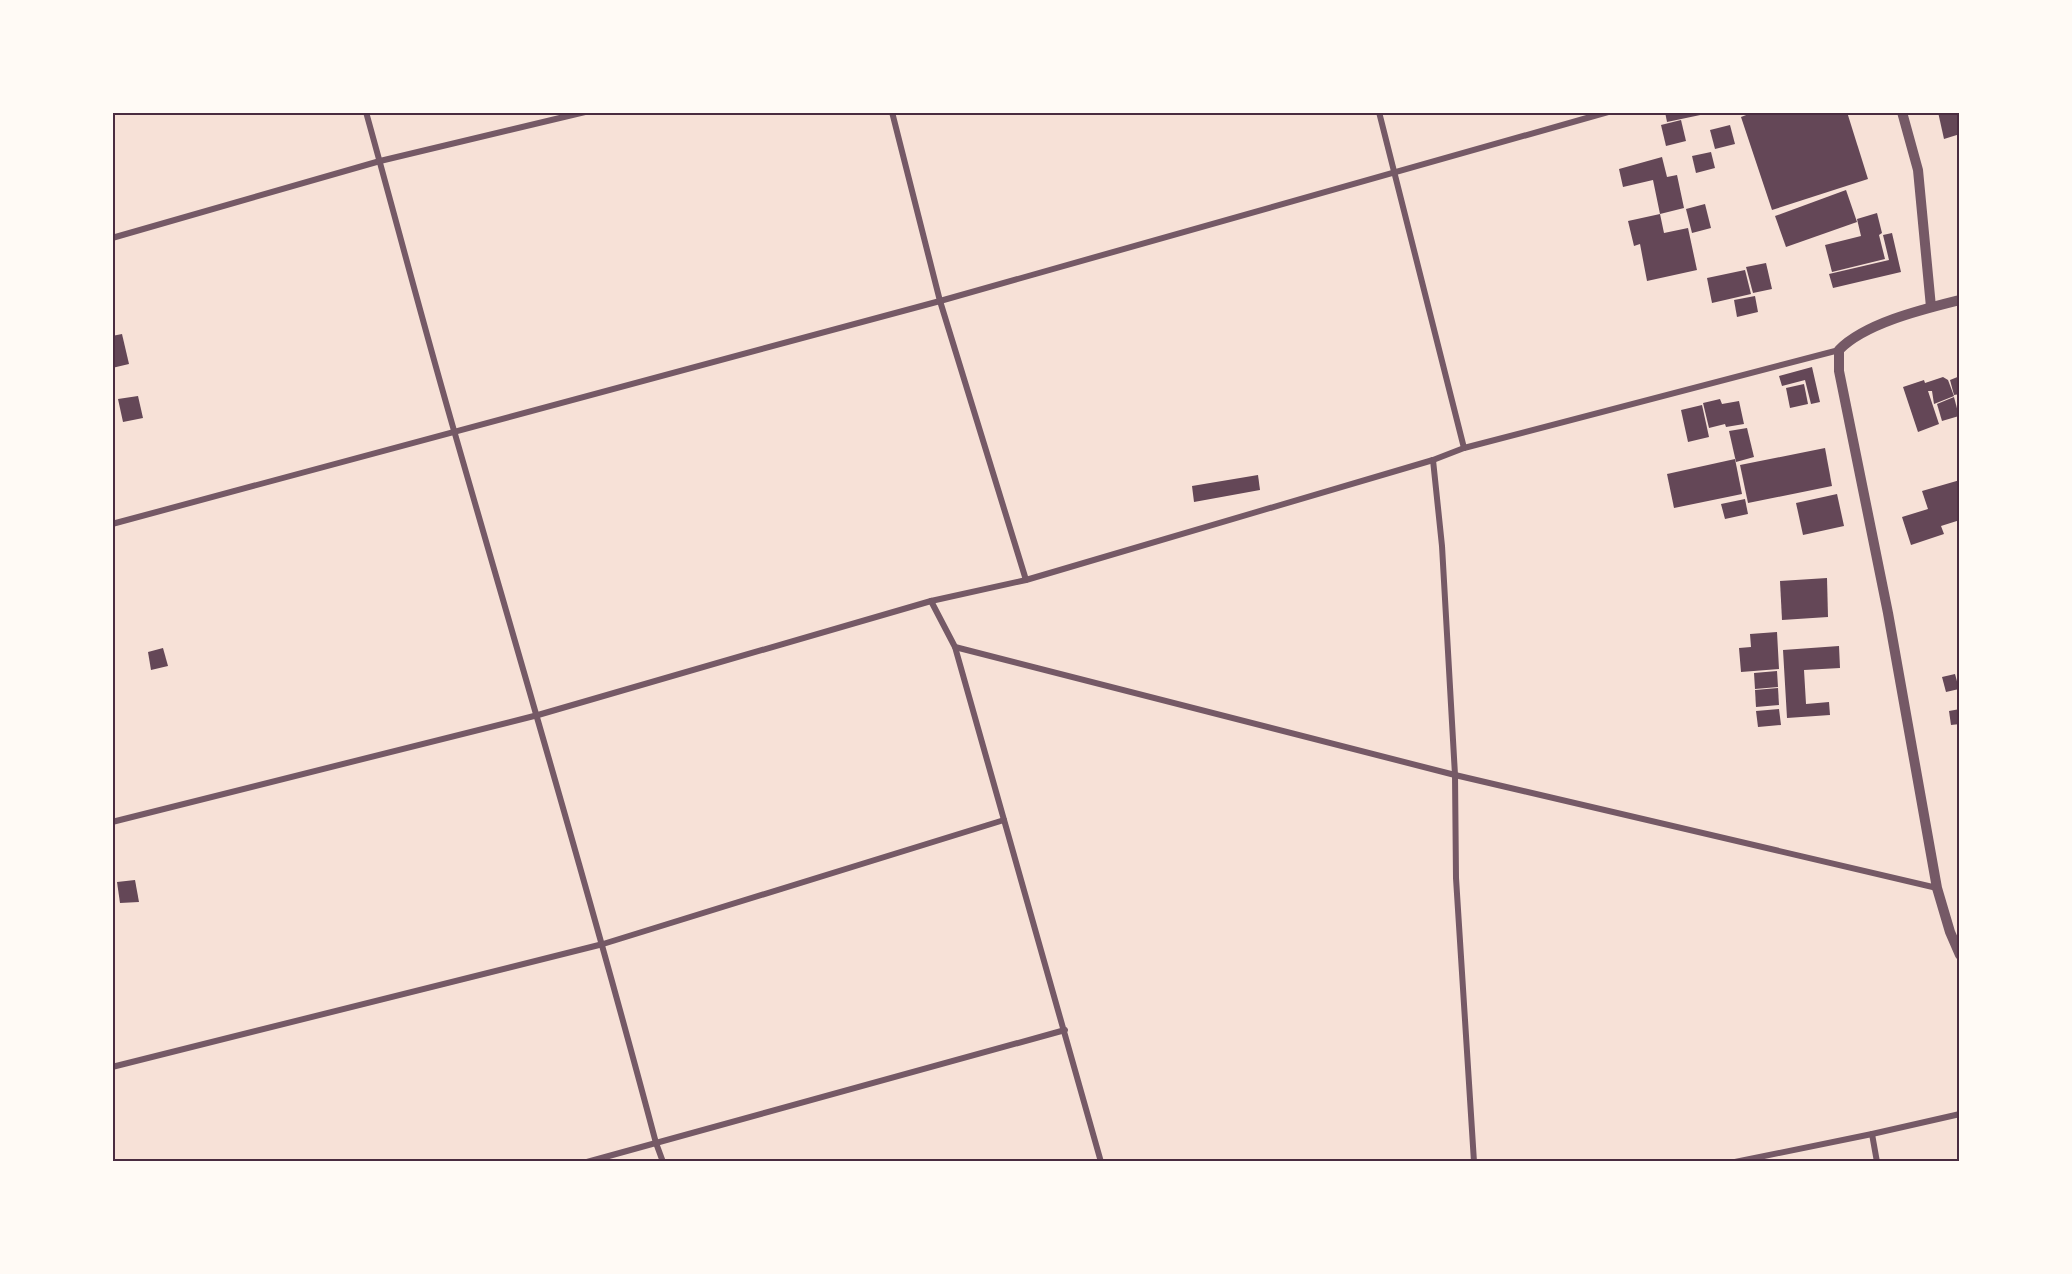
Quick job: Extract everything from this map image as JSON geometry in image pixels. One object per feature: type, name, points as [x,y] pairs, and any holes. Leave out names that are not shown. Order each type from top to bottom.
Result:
[{"type":"street","points":[[366,112],[454,432],[538,715],[656,1143],[663,1161]]},
{"type":"street","points":[[112,238],[380,161],[585,112]]},
{"type":"street","points":[[892,112],[940,301],[1026,580]]},
{"type":"street","points":[[1379,112],[1464,448]]},
{"type":"street","points":[[112,524],[940,301],[1608,112]]},
{"type":"street","points":[[1902,112],[1918,170],[1931,307]]},
{"type":"street","points":[[112,822],[538,715],[931,601],[1026,580],[1433,460],[1464,448],[1839,350],[1849,340],[1865,330],[1931,307],[1959,300]]},
{"type":"street","points":[[1839,350],[1839,371],[1888,613],[1937,888],[1955,930],[1959,955]]},
{"type":"street","points":[[1433,460],[1442,546],[1455,775],[1456,878],[1474,1161]]},
{"type":"street","points":[[931,601],[955,647],[1101,1161]]},
{"type":"street","points":[[955,647],[1455,775],[1937,888]]},
{"type":"street","points":[[112,1067],[603,944],[1004,820]]},
{"type":"street","points":[[587,1161],[1065,1030]]},
{"type":"street","points":[[1735,1161],[1959,1114]]},
{"type":"street","points":[[1872,1134],[1877,1161]]},
{"type":"building","points":[[1665,112],[1705,112],[1705,114],[1667,122]]},
{"type":"building","points":[[1754,112],[1847,112],[1868,179],[1772,210],[1741,117]]},
{"type":"building","points":[[1938,112],[1960,112],[1960,134],[1944,139]]},
{"type":"building","points":[[1681,120],[1686,141],[1666,146],[1661,125]]},
{"type":"building","points":[[1730,125],[1735,144],[1715,149],[1710,130]]},
{"type":"building","points":[[1711,152],[1715,168],[1696,173],[1692,156]]},
{"type":"building","points":[[1662,157],[1667,177],[1677,175],[1684,208],[1660,214],[1653,180],[1623,187],[1619,169]]},
{"type":"building","points":[[1846,190],[1857,222],[1786,247],[1775,216]]},
{"type":"building","points":[[1705,204],[1711,228],[1692,233],[1686,209]]},
{"type":"building","points":[[1877,213],[1885,259],[1832,272],[1825,245],[1861,236],[1857,219]]},
{"type":"building","points":[[1660,214],[1664,233],[1688,228],[1697,270],[1647,281],[1640,244],[1634,246],[1628,221]]},
{"type":"building","points":[[1892,233],[1901,272],[1833,288],[1829,274],[1889,260],[1883,235]]},
{"type":"building","points":[[1766,263],[1772,289],[1753,293],[1746,267]]},
{"type":"building","points":[[1745,270],[1751,294],[1712,303],[1707,278]]},
{"type":"building","points":[[1755,296],[1758,312],[1737,317],[1734,300]]},
{"type":"building","points":[[122,334],[129,364],[112,368],[112,336]]},
{"type":"building","points":[[1812,367],[1820,402],[1811,404],[1805,380],[1782,386],[1779,376]]},
{"type":"building","points":[[1960,376],[1960,394],[1954,395],[1950,380]]},
{"type":"building","points":[[1943,377],[1948,380],[1954,396],[1934,404],[1932,391],[1928,391],[1939,424],[1918,432],[1903,387]]},
{"type":"building","points":[[1804,384],[1808,404],[1790,408],[1786,388]]},
{"type":"building","points":[[138,396],[143,418],[123,422],[118,399]]},
{"type":"building","points":[[1954,397],[1959,416],[1942,421],[1937,404]]},
{"type":"building","points":[[1720,399],[1722,404],[1739,401],[1744,424],[1726,427],[1725,424],[1709,428],[1703,403]]},
{"type":"building","points":[[1702,405],[1709,437],[1688,442],[1681,410]]},
{"type":"building","points":[[1747,428],[1754,457],[1736,462],[1729,431]]},
{"type":"building","points":[[1825,448],[1832,486],[1748,503],[1740,465]]},
{"type":"building","points":[[1735,459],[1742,494],[1674,508],[1667,474]]},
{"type":"building","points":[[1258,475],[1260,490],[1194,502],[1192,486]]},
{"type":"building","points":[[1960,480],[1960,520],[1941,526],[1944,534],[1911,545],[1902,517],[1928,509],[1922,491]]},
{"type":"building","points":[[1837,494],[1844,526],[1803,535],[1796,503]]},
{"type":"building","points":[[1745,499],[1748,514],[1725,519],[1721,504]]},
{"type":"building","points":[[1827,578],[1828,617],[1782,620],[1780,581]]},
{"type":"building","points":[[1777,632],[1779,669],[1741,672],[1739,648],[1751,647],[1750,634]]},
{"type":"building","points":[[1839,646],[1840,668],[1804,670],[1806,704],[1829,702],[1830,715],[1787,718],[1783,650]]},
{"type":"building","points":[[163,648],[168,666],[151,670],[148,652]]},
{"type":"building","points":[[1777,671],[1778,687],[1755,689],[1754,673]]},
{"type":"building","points":[[1955,674],[1959,689],[1946,692],[1942,677]]},
{"type":"building","points":[[1778,688],[1779,705],[1756,707],[1755,690]]},
{"type":"building","points":[[1779,709],[1781,725],[1758,727],[1756,711]]},
{"type":"building","points":[[1960,709],[1960,724],[1951,725],[1949,711]]},
{"type":"building","points":[[135,880],[139,902],[120,903],[117,882]]}]
